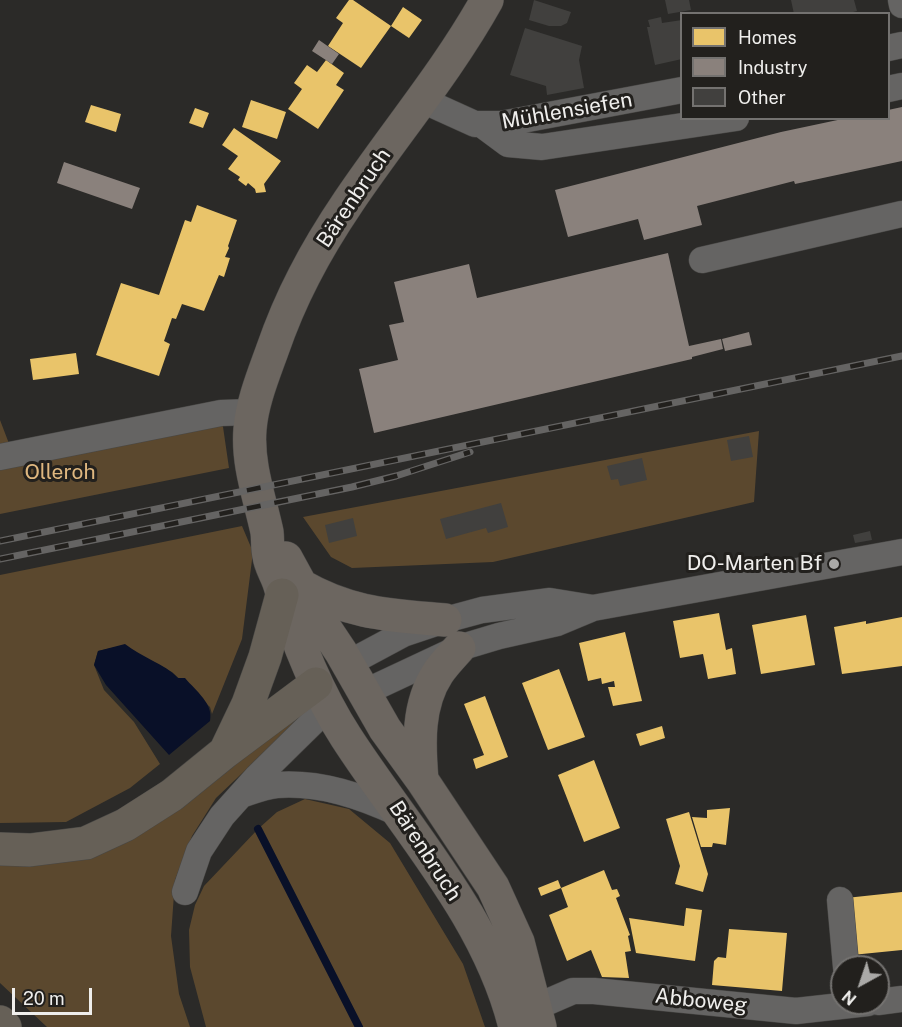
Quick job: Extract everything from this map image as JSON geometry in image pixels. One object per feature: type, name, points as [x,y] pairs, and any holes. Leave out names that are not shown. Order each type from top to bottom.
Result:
[{"type":"highway","points":[[225,752],[248,704],[291,590]]},
{"type":"highway","points":[[0,849],[30,850],[86,843],[126,825],[172,795],[225,752],[322,697]]},
{"type":"highway","points":[[0,1022],[5,1027]]},
{"type":"main road","name":"Bärenbruch","points":[[487,0],[470,32],[370,172],[304,274],[284,317],[252,412],[249,430],[251,460],[269,557],[347,664],[385,729],[493,887],[518,942],[531,1020]]},
{"type":"main road","name":"Bärenbruch","points":[[291,590],[289,618],[322,697],[356,753],[403,816],[439,870],[473,926],[498,975],[531,1020]]},
{"type":"main road","points":[[291,590],[317,595],[354,609],[445,620]]},
{"type":"main road","points":[[422,780],[419,749],[427,693],[438,673],[459,648]]},
{"type":"main road","points":[[322,697],[347,664]]},
{"type":"main road","points":[[322,697],[363,693]]},
{"type":"street","points":[[901,0],[902,5]]},
{"type":"street","name":"Mühlensiefen","points":[[422,100],[475,124],[501,124],[534,120],[680,90]]},
{"type":"street","points":[[481,124],[508,144],[542,147],[723,120]]},
{"type":"street","points":[[702,260],[902,214]]},
{"type":"street","points":[[0,457],[212,414],[252,412]]},
{"type":"street","points":[[363,693],[459,648],[557,623],[593,608],[902,552]]},
{"type":"street","points":[[347,664],[403,634],[482,610],[550,601],[593,608]]},
{"type":"street","points":[[185,892],[199,851],[222,816],[317,718],[322,697]]},
{"type":"street","points":[[241,795],[275,785],[314,785],[369,799],[403,816]]},
{"type":"street","points":[[840,900],[845,955]]},
{"type":"street","name":"Abboweg","points":[[531,1020],[573,991],[594,991],[796,1011],[830,1010]]},
{"type":"green space","name":"Olleroh","points":[[221,413],[229,468],[0,514],[0,420],[13,454]]},
{"type":"green space","points":[[759,431],[754,502],[493,562],[352,568],[331,557],[303,517]]},
{"type":"green space","points":[[242,526],[253,552],[242,639],[212,714],[210,707],[172,672],[125,645],[98,651],[94,665],[104,690],[134,722],[160,764],[130,788],[66,822],[0,823],[0,575]]},
{"type":"green space","points":[[296,716],[296,722],[216,798],[192,836],[175,880],[171,936],[179,994],[190,1027],[47,1027],[0,983],[0,861],[26,864]]},
{"type":"green space","points":[[305,799],[349,809],[390,843],[463,964],[485,1027],[206,1027],[190,967],[189,930],[195,905],[204,886],[258,829],[277,812]]},
{"type":"water","points":[[125,644],[178,678],[185,678],[207,703],[211,715],[210,721],[169,755],[106,685],[94,665],[98,651]]},
{"type":"building: Homes","points":[[349,0],[353,0],[391,26],[361,68],[328,46],[343,23],[336,18]]},
{"type":"building: Homes","points":[[403,7],[422,20],[409,38],[391,26]]},
{"type":"building: Homes","points":[[326,60],[344,73],[336,85],[344,90],[318,129],[288,109],[302,89],[294,83],[307,65],[317,72]]},
{"type":"building: Homes","points":[[251,100],[286,112],[277,139],[242,127]]},
{"type":"building: Homes","points":[[91,105],[121,114],[116,132],[85,122]]},
{"type":"building: Homes","points":[[195,108],[209,113],[203,128],[189,123]]},
{"type":"building: Homes","points":[[234,128],[281,161],[264,184],[266,192],[256,193],[248,183],[246,186],[238,180],[240,177],[228,169],[238,156],[222,145]]},
{"type":"building: Homes","points":[[197,205],[237,220],[225,257],[230,258],[224,277],[219,275],[204,311],[182,304],[176,319],[172,318],[164,341],[170,344],[159,376],[96,355],[121,283],[159,295],[185,220],[191,222]]},
{"type":"building: Homes","points":[[76,353],[79,374],[33,380],[30,359]]},
{"type":"building: Homes","points":[[719,613],[726,650],[732,648],[736,674],[708,679],[703,654],[680,658],[673,621]]},
{"type":"building: Homes","points":[[806,615],[815,665],[761,674],[752,625]]},
{"type":"building: Homes","points":[[902,617],[902,666],[842,674],[834,627]]},
{"type":"building: Homes","points":[[625,632],[642,701],[613,706],[608,687],[615,687],[614,681],[602,684],[601,678],[588,681],[579,643]]},
{"type":"building: Homes","points":[[559,669],[585,737],[548,750],[522,683]]},
{"type":"building: Homes","points":[[485,696],[508,757],[476,769],[473,759],[484,755],[464,704]]},
{"type":"building: Homes","points":[[662,726],[665,738],[640,746],[636,734]]},
{"type":"building: Homes","points":[[594,760],[620,828],[584,842],[558,775]]},
{"type":"building: Homes","points":[[730,808],[726,845],[713,843],[712,847],[701,847],[692,817],[707,818],[707,810]]},
{"type":"building: Homes","points":[[689,812],[708,874],[703,892],[675,884],[680,866],[666,819]]},
{"type":"building: Homes","points":[[604,870],[612,890],[617,889],[620,896],[616,898],[630,935],[628,936],[631,951],[625,952],[629,978],[602,977],[591,950],[567,961],[549,915],[568,907],[561,888]]},
{"type":"building: Homes","points":[[558,880],[561,888],[541,896],[538,888]]},
{"type":"building: Homes","points":[[902,892],[902,950],[852,955],[846,898]]},
{"type":"building: Homes","points":[[686,908],[702,910],[695,961],[636,953],[629,918],[684,926]]},
{"type":"building: Homes","points":[[729,929],[787,933],[782,991],[712,985],[714,961],[718,957],[726,958]]},
{"type":"building: Industry","points":[[319,40],[339,54],[332,64],[312,51]]},
{"type":"building: Industry","points":[[902,107],[902,161],[795,184],[794,181],[697,206],[702,225],[644,240],[638,219],[568,237],[555,190],[781,132],[838,120],[890,120],[890,110]]},
{"type":"building: Industry","points":[[64,162],[140,188],[132,209],[57,183]]},
{"type":"building: Industry","points":[[668,253],[689,346],[721,339],[723,349],[692,357],[692,359],[374,433],[359,369],[398,360],[389,325],[404,322],[394,282],[469,264],[477,298]]},
{"type":"building: Industry","points":[[749,332],[752,345],[725,351],[722,339]]},
{"type":"building: Other","points":[[534,0],[571,12],[567,23],[561,26],[549,26],[529,20]]},
{"type":"building: Other","points":[[665,0],[689,0],[691,10],[668,14]]},
{"type":"building: Other","points":[[791,0],[854,0],[857,11],[853,12],[794,12]]},
{"type":"building: Other","points":[[661,17],[662,23],[680,20],[680,59],[655,65],[647,27],[650,27],[648,20]]},
{"type":"building: Other","points":[[525,28],[582,46],[579,60],[584,88],[547,95],[546,86],[510,75]]},
{"type":"building: Other","points":[[749,436],[753,457],[731,461],[727,440]]},
{"type":"building: Other","points":[[642,458],[647,480],[620,486],[618,479],[611,480],[607,466]]},
{"type":"building: Other","points":[[501,503],[508,527],[488,533],[486,528],[446,539],[440,519]]},
{"type":"building: Other","points":[[353,518],[357,536],[329,543],[325,525]]},
{"type":"building: Other","points":[[870,531],[872,540],[855,543],[853,535]]},
{"type":"waterway","points":[[258,829],[359,1027]]},
{"type":"railway","points":[[0,541],[902,356]]},
{"type":"railway","points":[[0,559],[352,487],[396,476],[470,452]]},
{"type":"place","name":"DO-Marten Bf","points":[[834,564]]}]
